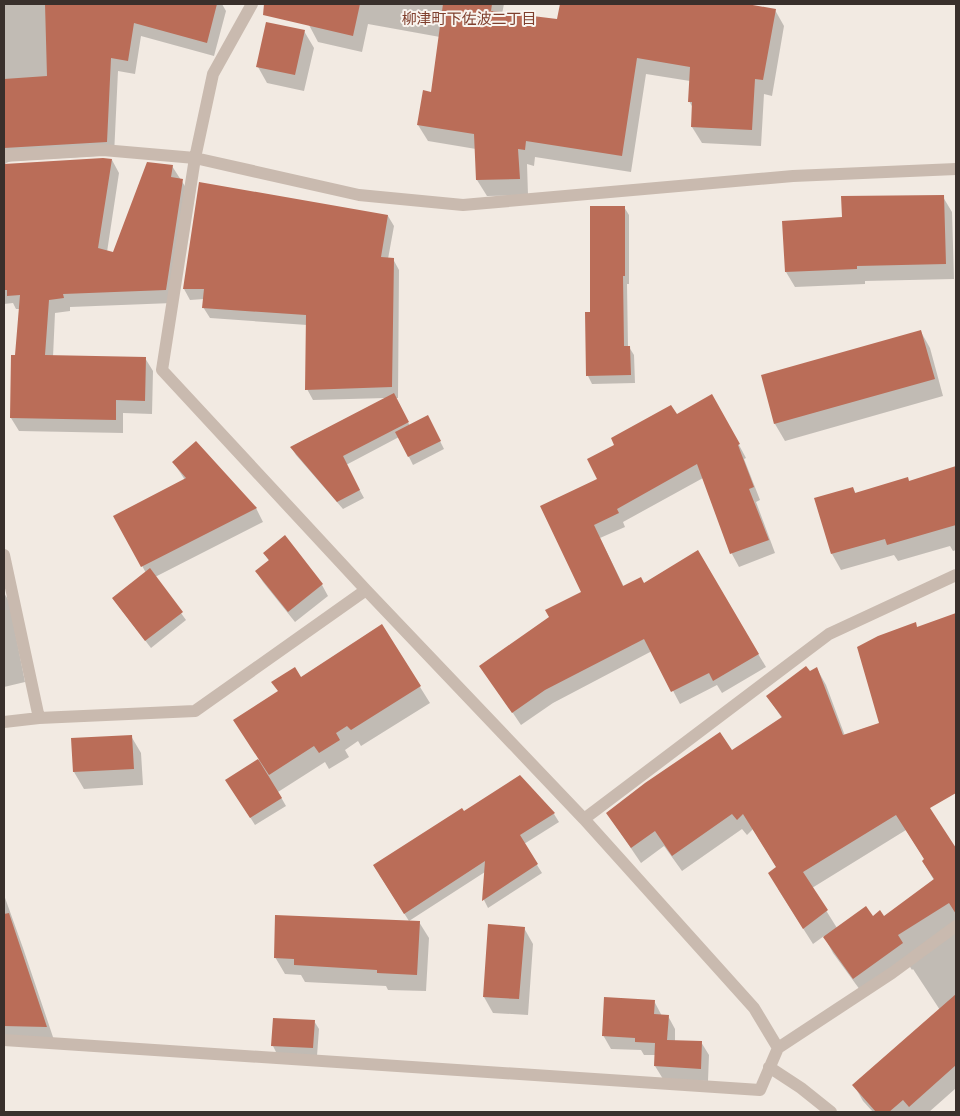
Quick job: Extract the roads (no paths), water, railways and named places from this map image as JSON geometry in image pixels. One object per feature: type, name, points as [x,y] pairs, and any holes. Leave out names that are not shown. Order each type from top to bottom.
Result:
[{"type":"street","points":[[252,4],[213,74],[195,158],[162,370],[366,590],[584,819],[754,1008],[778,1048]]},
{"type":"street","points":[[4,156],[103,150],[195,158],[360,195],[463,205],[793,176],[956,169]]},
{"type":"street","points":[[4,555],[39,718]]},
{"type":"street","points":[[584,819],[829,634],[956,575]]},
{"type":"street","points":[[4,722],[39,718],[195,711],[366,590]]},
{"type":"street","points":[[4,1040],[760,1090],[778,1048],[892,973],[956,926]]},
{"type":"street","points":[[769,1067],[801,1088],[831,1112]]},
{"type":"district","name":"柳津町下佐波二丁目","points":[[469,19]]}]
